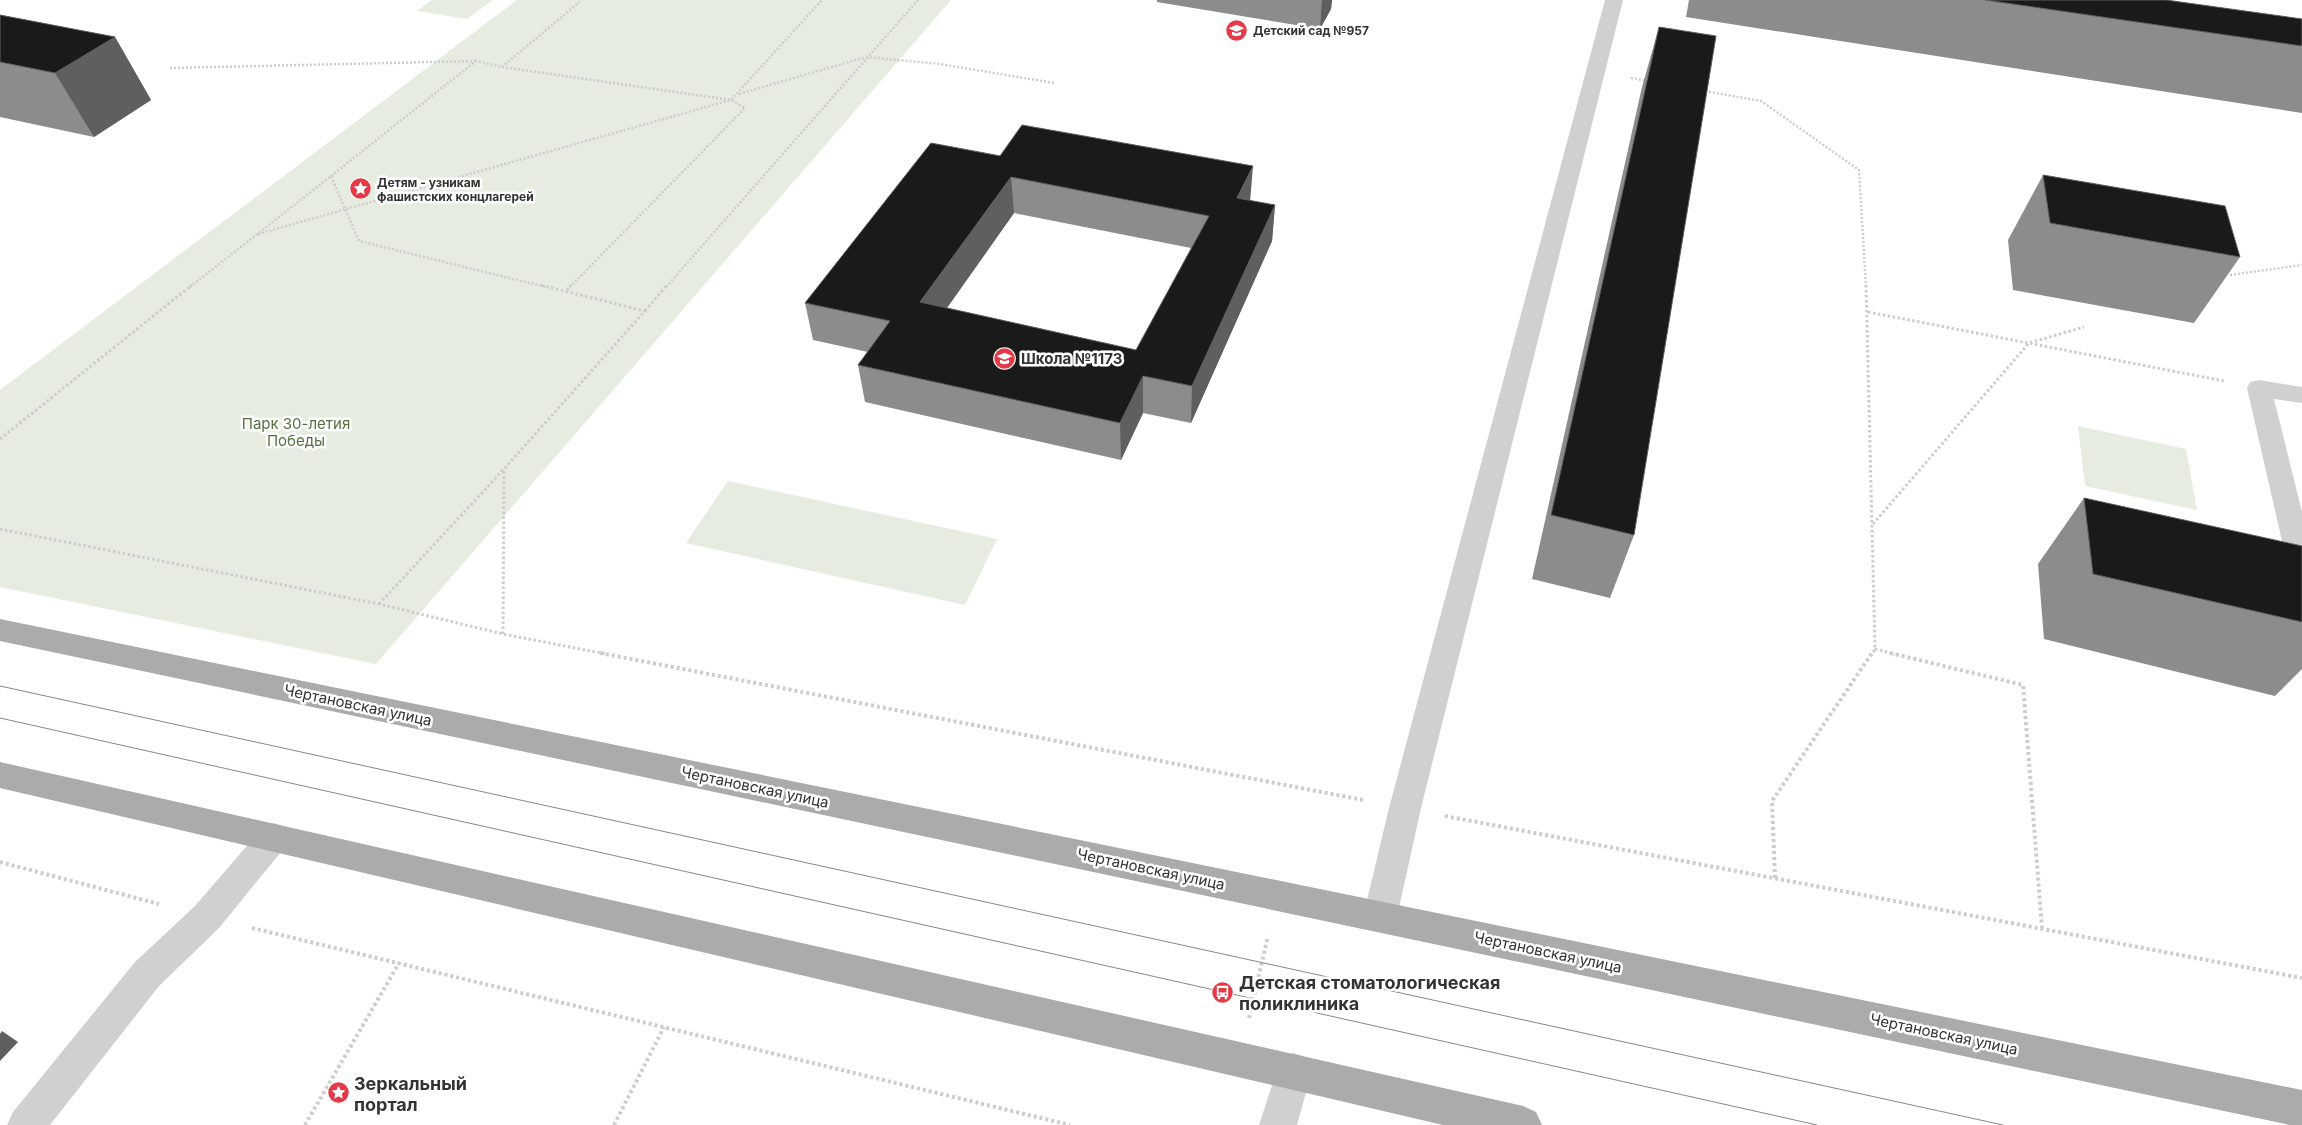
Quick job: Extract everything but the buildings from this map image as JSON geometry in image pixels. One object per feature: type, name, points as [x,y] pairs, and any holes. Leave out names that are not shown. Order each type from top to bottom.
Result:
[{"type":"main road","name":"Чертановская улица","points":[[0,630],[2302,1109]]},
{"type":"main road","points":[[0,775],[1524,1125]]},
{"type":"lane","points":[[1380,917],[1404,808],[1614,0]]},
{"type":"lane","points":[[2302,395],[2259,388],[2302,567]]},
{"type":"lane","points":[[26,1125],[147,974],[207,917],[274,838]]},
{"type":"lane","points":[[1278,1125],[1294,1071]]},
{"type":"path","points":[[502,67],[582,0]]},
{"type":"path","points":[[255,235],[731,100],[822,0]]},
{"type":"path","points":[[379,604],[504,469],[645,311],[918,0]]},
{"type":"path","points":[[738,94],[866,57],[940,64],[1054,83]]},
{"type":"path","points":[[0,440],[255,235],[476,61]]},
{"type":"path","points":[[170,68],[476,61],[502,67],[731,100],[745,108],[567,291]]},
{"type":"path","points":[[1596,72],[1654,82]]},
{"type":"path","points":[[1703,91],[1761,102],[1858,170],[1868,312],[1874,649],[1772,801],[1775,878]]},
{"type":"path","points":[[331,176],[359,241],[645,311]]},
{"type":"path","points":[[2230,275],[2302,265]]},
{"type":"path","points":[[1868,312],[2259,388]]},
{"type":"path","points":[[1873,524],[2028,343],[2084,327]]},
{"type":"path","points":[[503,634],[504,469]]},
{"type":"path","points":[[0,529],[379,604],[503,634],[1404,808],[2302,978]]},
{"type":"path","points":[[1874,649],[2023,685],[2042,928]]},
{"type":"path","points":[[0,862],[207,917],[1070,1125]]},
{"type":"path","points":[[1248,1021],[1269,934],[1260,932]]},
{"type":"path","points":[[305,1125],[398,963]]},
{"type":"path","points":[[614,1125],[664,1027]]},
{"type":"green space","points":[[432,0],[493,0],[467,19],[417,11]]},
{"type":"green space","name":"Парк 30-летия Победы","points":[[517,0],[951,0],[376,664],[0,587],[0,390]]},
{"type":"green space","points":[[2078,426],[2186,449],[2197,510],[2085,486]]},
{"type":"green space","points":[[728,481],[997,539],[965,605],[686,543]]},
{"type":"tram line","points":[[0,686],[2003,1125]]},
{"type":"tram line","points":[[0,718],[1817,1125]]},
{"type":"place","name":"Детский сад №957","points":[[1237,30]]},
{"type":"place","name":"Детям - узникам фашистских концлагерей","points":[[361,189]]},
{"type":"place","name":"Школа №1173","points":[[1005,358]]},
{"type":"place","name":"Детская стоматологическая поликлиника","points":[[1223,992]]},
{"type":"place","name":"Зеркальный портал","points":[[338,1093]]}]
